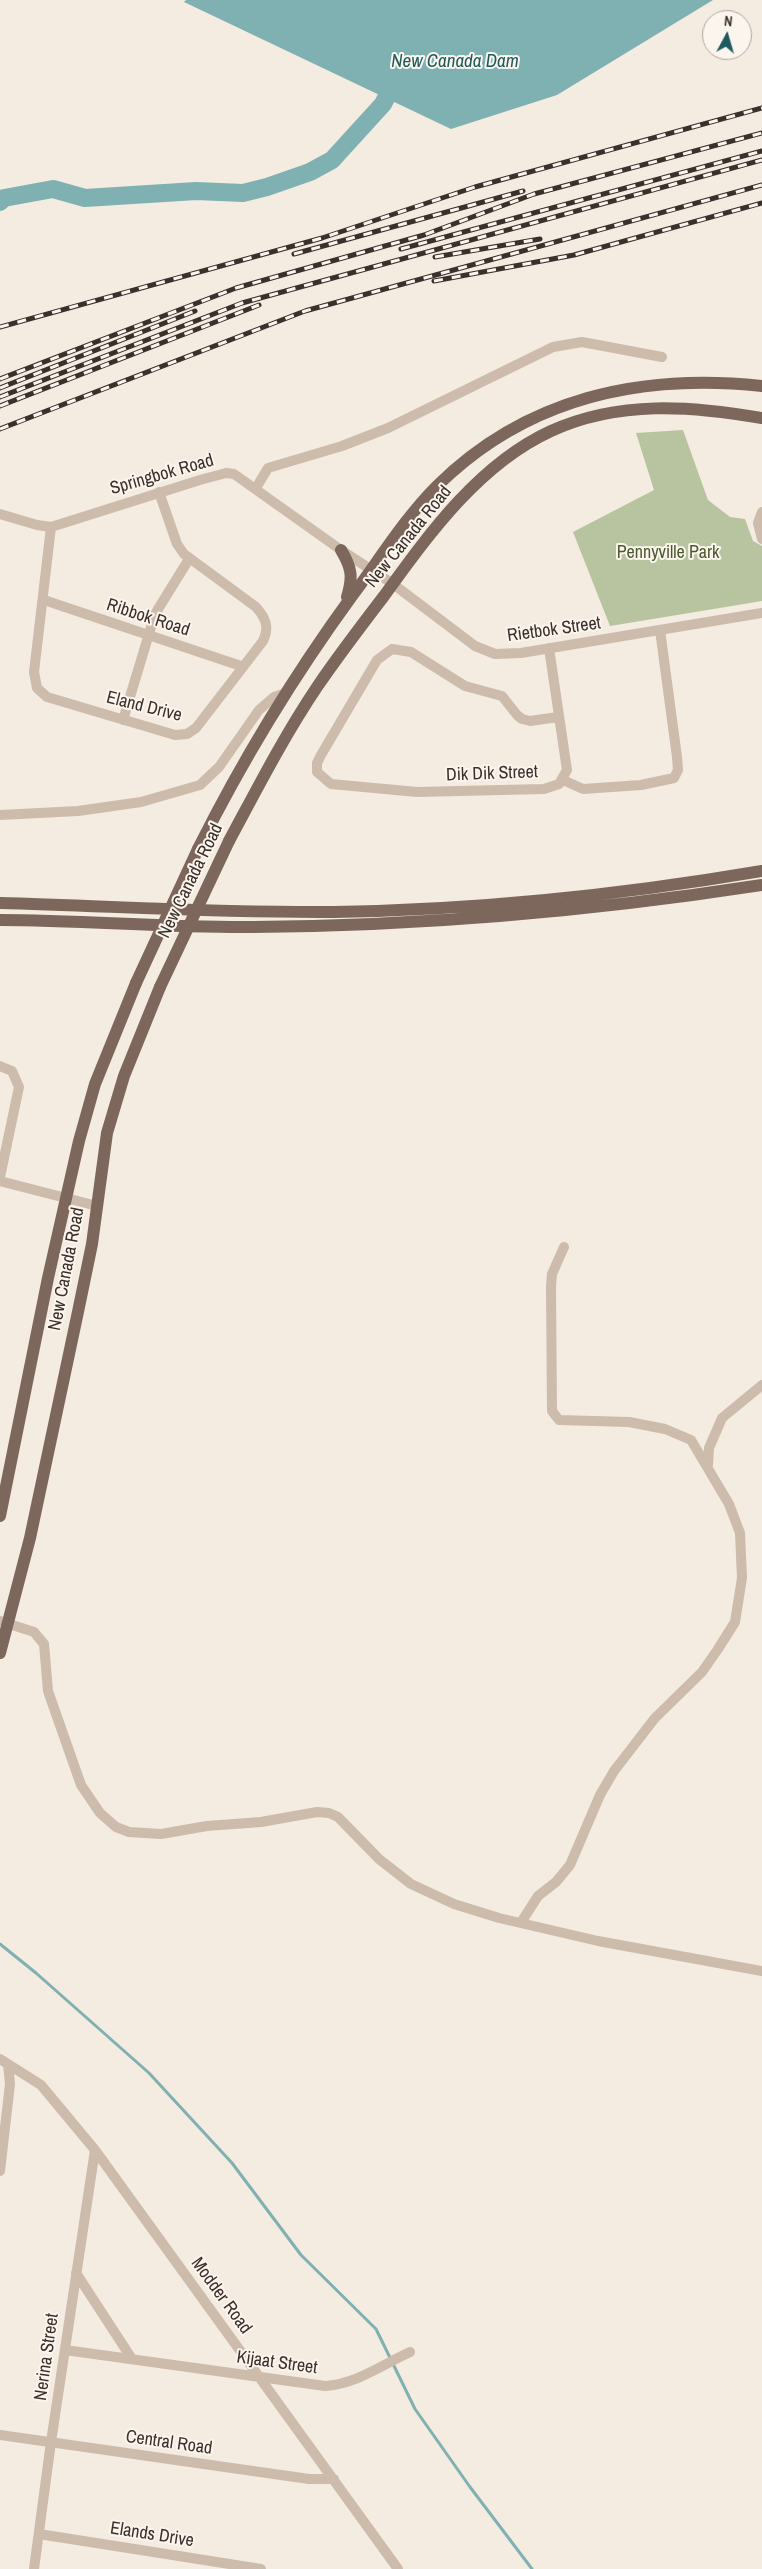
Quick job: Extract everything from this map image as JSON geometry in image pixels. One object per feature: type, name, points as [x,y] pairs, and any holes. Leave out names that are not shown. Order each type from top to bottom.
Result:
[{"type":"main road","name":"New Canada Road","points":[[0,1516],[65,1200],[95,1084],[136,983],[198,849],[244,760],[286,693],[403,525],[437,486],[496,439],[541,414],[604,392],[671,383],[762,386]]},
{"type":"main road","name":"New Canada Road","points":[[0,1653],[3,1622],[30,1538],[79,1307],[111,1117],[131,1058],[160,987],[229,841],[252,794],[314,692],[425,541],[472,488],[500,463],[552,430],[592,416],[650,408],[704,409],[762,418]]},
{"type":"main road","points":[[341,550],[350,565],[352,575],[343,609]]},
{"type":"main road","points":[[0,903],[290,912],[429,909],[626,891],[762,871]]},
{"type":"main road","points":[[0,920],[250,927],[384,924],[502,917],[607,907],[762,885]]},
{"type":"street","points":[[256,488],[268,468],[342,446],[388,428],[553,347],[582,342],[662,357]]},
{"type":"street","name":"Springbok Road","points":[[51,526],[226,473],[239,476],[341,550],[373,570]]},
{"type":"street","name":"Eland Drive","points":[[51,526],[44,600],[34,672],[37,688],[47,697],[175,735],[187,734],[196,728],[241,666],[265,638],[267,629],[265,618],[248,601],[189,559],[177,544],[160,492]]},
{"type":"street","points":[[762,512],[758,523],[762,538]]},
{"type":"street","points":[[0,514],[37,525],[51,526]]},
{"type":"street","points":[[123,720],[158,607],[189,559]]},
{"type":"street","name":"Rietbok Street","points":[[373,570],[445,625],[483,650],[510,654],[762,613]]},
{"type":"street","name":"Ribbok Road","points":[[44,600],[241,666]]},
{"type":"street","points":[[563,780],[578,788],[588,789],[662,782],[674,778],[678,770],[678,757],[660,630]]},
{"type":"street","points":[[549,648],[558,717]]},
{"type":"street","name":"Dik Dik Street","points":[[392,649],[411,652],[465,686],[502,696],[517,716],[522,719],[530,721],[558,717],[567,770],[563,780],[556,785],[544,788],[417,792],[331,784],[322,778],[317,767],[321,755],[378,660],[392,649]]},
{"type":"street","points":[[0,815],[78,811],[141,802],[200,785],[218,767],[259,710],[274,697],[286,693]]},
{"type":"street","points":[[0,1066],[14,1074],[19,1087],[0,1179],[65,1200],[97,1206]]},
{"type":"street","points":[[522,1921],[538,1896],[556,1882],[570,1864],[600,1795],[614,1771],[655,1718],[702,1672],[734,1622],[742,1578],[740,1533],[729,1504],[708,1465],[691,1440],[671,1431],[629,1422],[559,1420],[552,1411],[551,1287],[552,1274],[564,1247]]},
{"type":"street","points":[[708,1465],[709,1448],[722,1418],[762,1384]]},
{"type":"street","points":[[3,1622],[34,1632],[44,1644],[48,1691],[82,1785],[100,1813],[116,1827],[129,1832],[161,1834],[207,1826],[227,1826],[311,1813],[329,1813],[338,1817],[379,1859],[418,1888],[471,1910],[522,1921],[557,1932],[662,1954],[762,1971]]},
{"type":"street","points":[[0,2171],[9,2093],[4,2062]]},
{"type":"street","name":"Modder Road","points":[[4,2062],[41,2085],[95,2150],[398,2569]]},
{"type":"street","name":"Nerina Street","points":[[34,2569],[95,2150]]},
{"type":"street","points":[[76,2274],[132,2359]]},
{"type":"street","name":"Kijaat Street","points":[[65,2350],[313,2384],[338,2385],[359,2378],[410,2352]]},
{"type":"street","name":"Central Road","points":[[0,2435],[309,2479],[334,2479]]},
{"type":"street","name":"Elands Drive","points":[[39,2534],[260,2569]]},
{"type":"green space","name":"Pennyville Park","points":[[683,430],[708,500],[730,517],[745,519],[753,541],[762,546],[762,601],[610,626],[573,532],[654,490],[636,433]]},
{"type":"water","name":"New Canada Dam","points":[[186,0],[713,0],[557,95],[451,129],[184,2]]},
{"type":"waterway","points":[[0,202],[4,198],[53,189],[85,198],[196,191],[243,193],[267,187],[310,172],[332,160],[383,104],[396,78]]},
{"type":"waterway","points":[[0,1944],[36,1973],[149,2073],[232,2163],[301,2255],[376,2329],[415,2409],[470,2487],[532,2569]]},
{"type":"railway","points":[[0,327],[322,238],[475,187],[762,108]]},
{"type":"railway","points":[[0,379],[236,288],[424,235],[534,194],[762,133]]},
{"type":"railway","points":[[401,249],[762,151]]},
{"type":"railway","points":[[0,397],[242,303],[762,160]]},
{"type":"railway","points":[[0,429],[305,311],[762,185]]},
{"type":"railway","points":[[294,254],[523,191]]},
{"type":"railway","points":[[434,281],[574,255],[762,203]]},
{"type":"railway","points":[[435,257],[540,239]]},
{"type":"railway","points":[[0,406],[259,305]]},
{"type":"railway","points":[[0,388],[195,311]]}]
